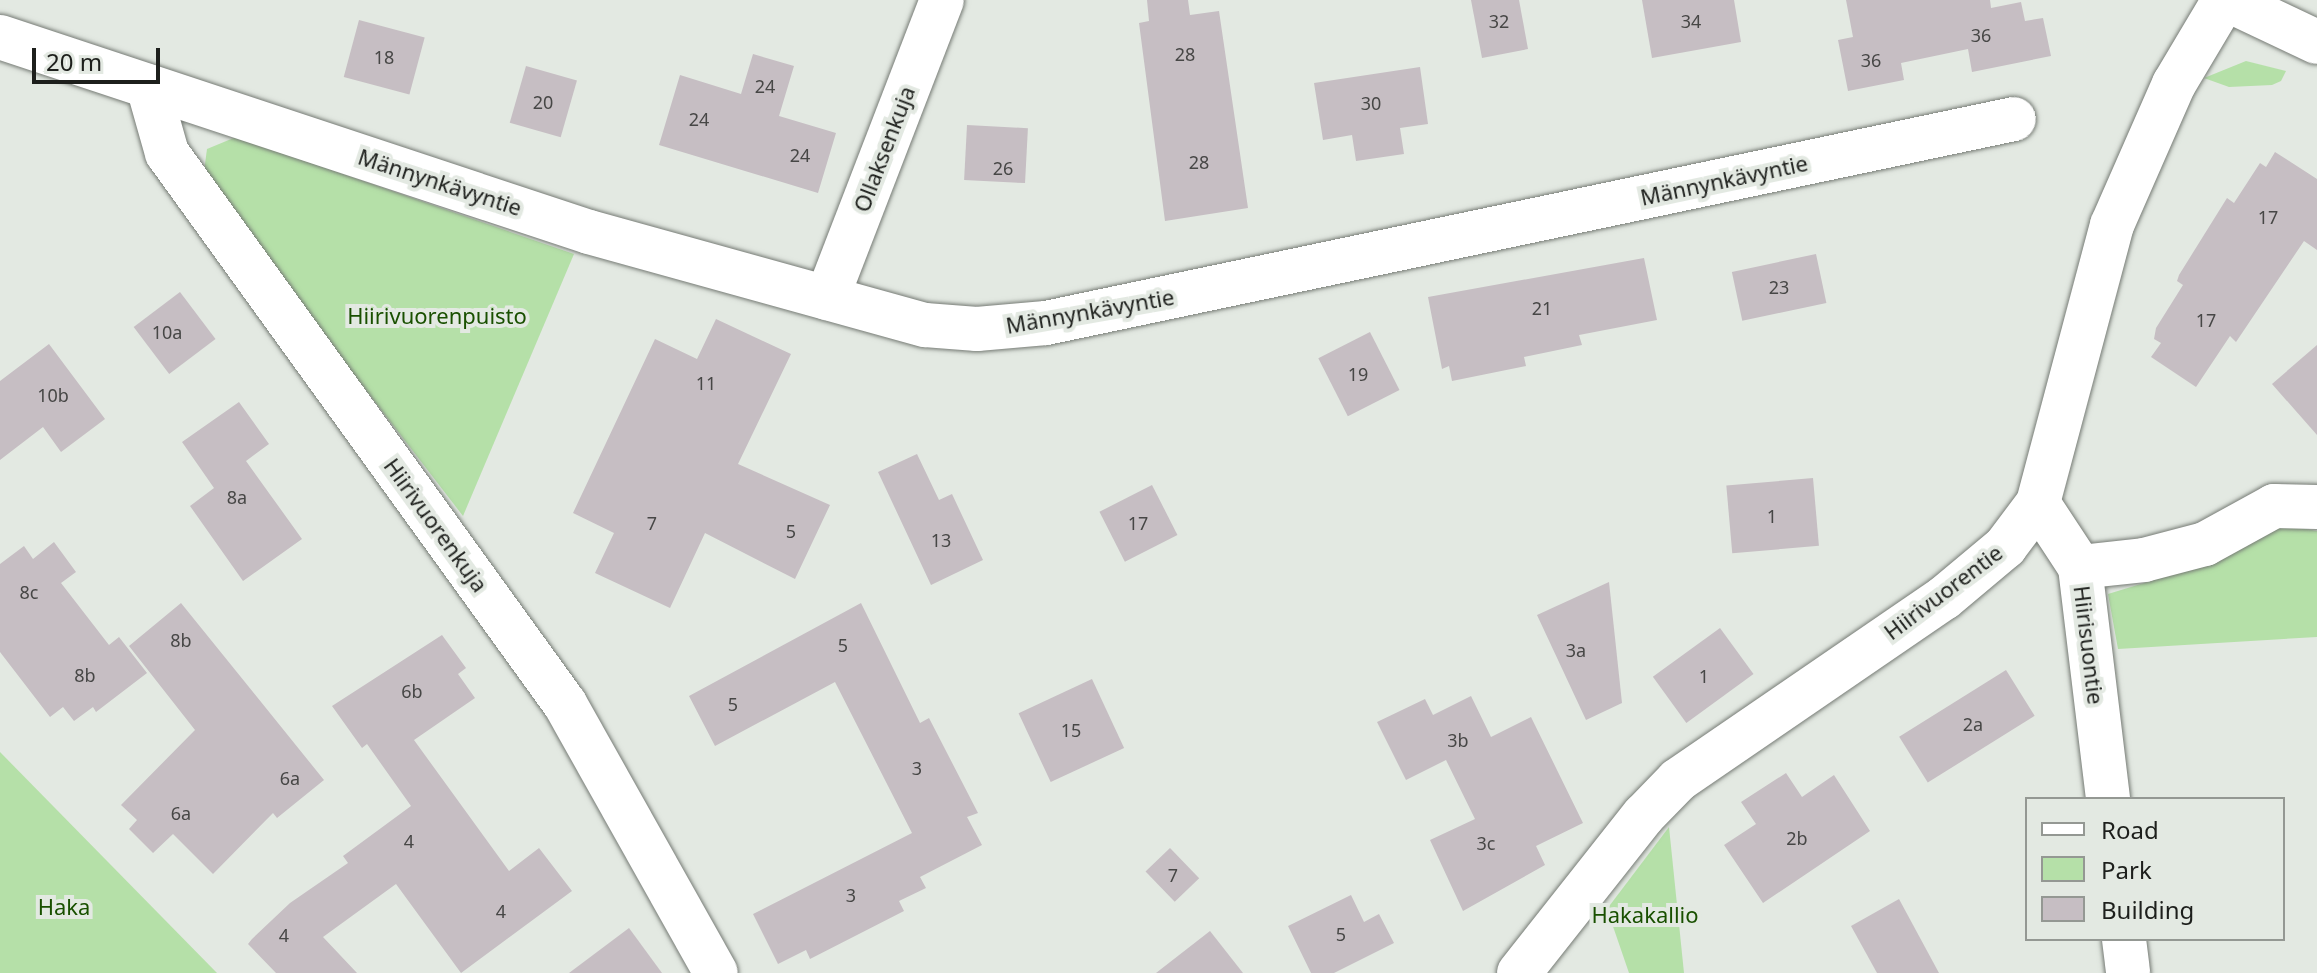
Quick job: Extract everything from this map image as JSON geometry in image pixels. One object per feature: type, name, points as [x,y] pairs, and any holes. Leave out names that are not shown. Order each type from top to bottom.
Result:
[{"type":"street","name":"Ollaksenkuja","points":[[827,298],[942,0]]},
{"type":"street","points":[[2226,0],[2317,42]]},
{"type":"street","name":"Hiirivuorentie","points":[[1519,973],[1644,815],[1678,780],[1944,598],[2005,547],[2038,503],[2112,225],[2174,84],[2226,0]]},
{"type":"street","name":"Männynkävyntie","points":[[0,37],[589,232],[925,325],[977,329],[1046,323],[2014,119]]},
{"type":"street","name":"Hiirivuorenkuja","points":[[148,86],[167,153],[565,704],[716,973]]},
{"type":"street","name":"Hiirisuontie","points":[[2038,503],[2080,567],[2108,797]]},
{"type":"street","points":[[2080,567],[2144,560],[2205,544],[2274,506],[2317,507]]},
{"type":"street","points":[[2124,941],[2128,973]]},
{"type":"green space","points":[[2246,61],[2286,71],[2281,81],[2272,85],[2229,87],[2204,78]]},
{"type":"green space","name":"Hiirivuorenpuisto","points":[[236,137],[574,254],[463,516],[203,179],[207,149]]},
{"type":"green space","points":[[2265,521],[2317,531],[2317,637],[2118,649],[2108,594],[2180,572]]},
{"type":"green space","name":"Haka","points":[[0,752],[217,973],[0,973]]},
{"type":"green space","name":"Hakakallio","points":[[1669,827],[1684,973],[1629,973],[1607,909]]},
{"type":"building","points":[[1147,0],[1188,0],[1190,15],[1219,11],[1248,208],[1165,221],[1139,23],[1149,21]]},
{"type":"building","points":[[1471,0],[1519,0],[1528,49],[1482,58]]},
{"type":"building","points":[[1642,0],[1734,0],[1741,42],[1652,58]]},
{"type":"building","points":[[1846,0],[1990,0],[1991,8],[2021,2],[2025,21],[2043,18],[2051,56],[1972,72],[1968,49],[1901,63],[1904,80],[1848,91],[1838,40],[1853,37]]},
{"type":"building","points":[[359,20],[425,38],[409,95],[344,77]]},
{"type":"building","points":[[753,54],[794,66],[779,116],[836,133],[818,193],[659,145],[680,75],[741,94]]},
{"type":"building","points":[[526,66],[577,81],[561,137],[510,123]]},
{"type":"building","points":[[1420,67],[1428,124],[1400,128],[1404,154],[1356,161],[1352,135],[1323,140],[1314,83]]},
{"type":"building","points":[[967,125],[1028,128],[1025,183],[964,180]]},
{"type":"building","points":[[2275,152],[2317,179],[2317,250],[2304,241],[2236,342],[2230,336],[2196,387],[2151,357],[2161,343],[2154,339],[2156,328],[2183,285],[2177,281],[2179,275],[2227,198],[2234,203],[2260,163],[2266,167]]},
{"type":"building","points":[[1816,254],[1826,303],[1742,321],[1732,272]]},
{"type":"building","points":[[1644,258],[1657,320],[1579,335],[1582,345],[1524,357],[1526,366],[1452,381],[1449,366],[1442,369],[1428,297]]},
{"type":"building","points":[[180,292],[216,339],[169,374],[134,327]]},
{"type":"building","points":[[716,319],[791,354],[738,464],[830,505],[795,579],[705,533],[670,608],[595,573],[614,533],[573,513],[655,339],[697,359]]},
{"type":"building","points":[[1370,332],[1400,390],[1348,416],[1318,358]]},
{"type":"building","points":[[49,344],[105,419],[61,452],[43,427],[0,460],[0,381]]},
{"type":"building","points":[[2317,345],[2317,435],[2272,384]]},
{"type":"building","points":[[239,402],[269,444],[246,461],[302,539],[243,581],[190,506],[214,488],[182,442]]},
{"type":"building","points":[[917,454],[939,500],[952,494],[983,560],[931,585],[878,472]]},
{"type":"building","points":[[1813,478],[1819,546],[1732,553],[1726,486]]},
{"type":"building","points":[[1152,485],[1177,535],[1125,562],[1099,512]]},
{"type":"building","points":[[54,542],[76,572],[61,583],[109,645],[119,637],[147,673],[96,712],[93,707],[74,721],[63,707],[50,717],[0,652],[0,564],[24,546],[33,559]]},
{"type":"building","points":[[1609,582],[1622,703],[1586,720],[1537,615]]},
{"type":"building","points":[[181,603],[324,780],[277,818],[273,813],[213,874],[173,834],[153,853],[129,829],[137,820],[121,805],[195,730],[129,646]]},
{"type":"building","points":[[861,603],[920,723],[929,718],[978,813],[967,817],[982,845],[920,877],[926,888],[899,901],[904,911],[810,959],[806,950],[778,964],[753,914],[912,833],[835,682],[715,746],[689,696]]},
{"type":"building","points":[[1720,628],[1754,674],[1686,723],[1653,677]]},
{"type":"building","points":[[442,635],[466,668],[458,674],[475,698],[414,740],[509,871],[539,848],[572,891],[461,973],[396,884],[323,937],[357,973],[276,973],[248,944],[252,939],[290,903],[348,863],[343,856],[411,806],[367,744],[362,748],[332,706]]},
{"type":"building","points":[[2006,670],[2035,716],[1928,783],[1899,737]]},
{"type":"building","points":[[1092,679],[1124,748],[1051,782],[1019,713]]},
{"type":"building","points":[[1471,696],[1491,737],[1531,717],[1583,823],[1536,846],[1545,865],[1463,911],[1430,840],[1475,819],[1446,760],[1406,780],[1377,722],[1425,699],[1433,715]]},
{"type":"building","points":[[1786,773],[1802,797],[1834,775],[1870,831],[1763,903],[1724,845],[1756,824],[1741,802]]},
{"type":"building","points":[[1170,848],[1199,878],[1175,902],[1146,872]]},
{"type":"building","points":[[1351,895],[1364,922],[1379,914],[1394,943],[1334,973],[1311,973],[1288,926]]},
{"type":"building","points":[[1899,899],[1939,973],[1877,973],[1851,926]]},
{"type":"building","points":[[629,928],[662,973],[569,973]]},
{"type":"building","points":[[1210,931],[1243,973],[1156,973]]}]
